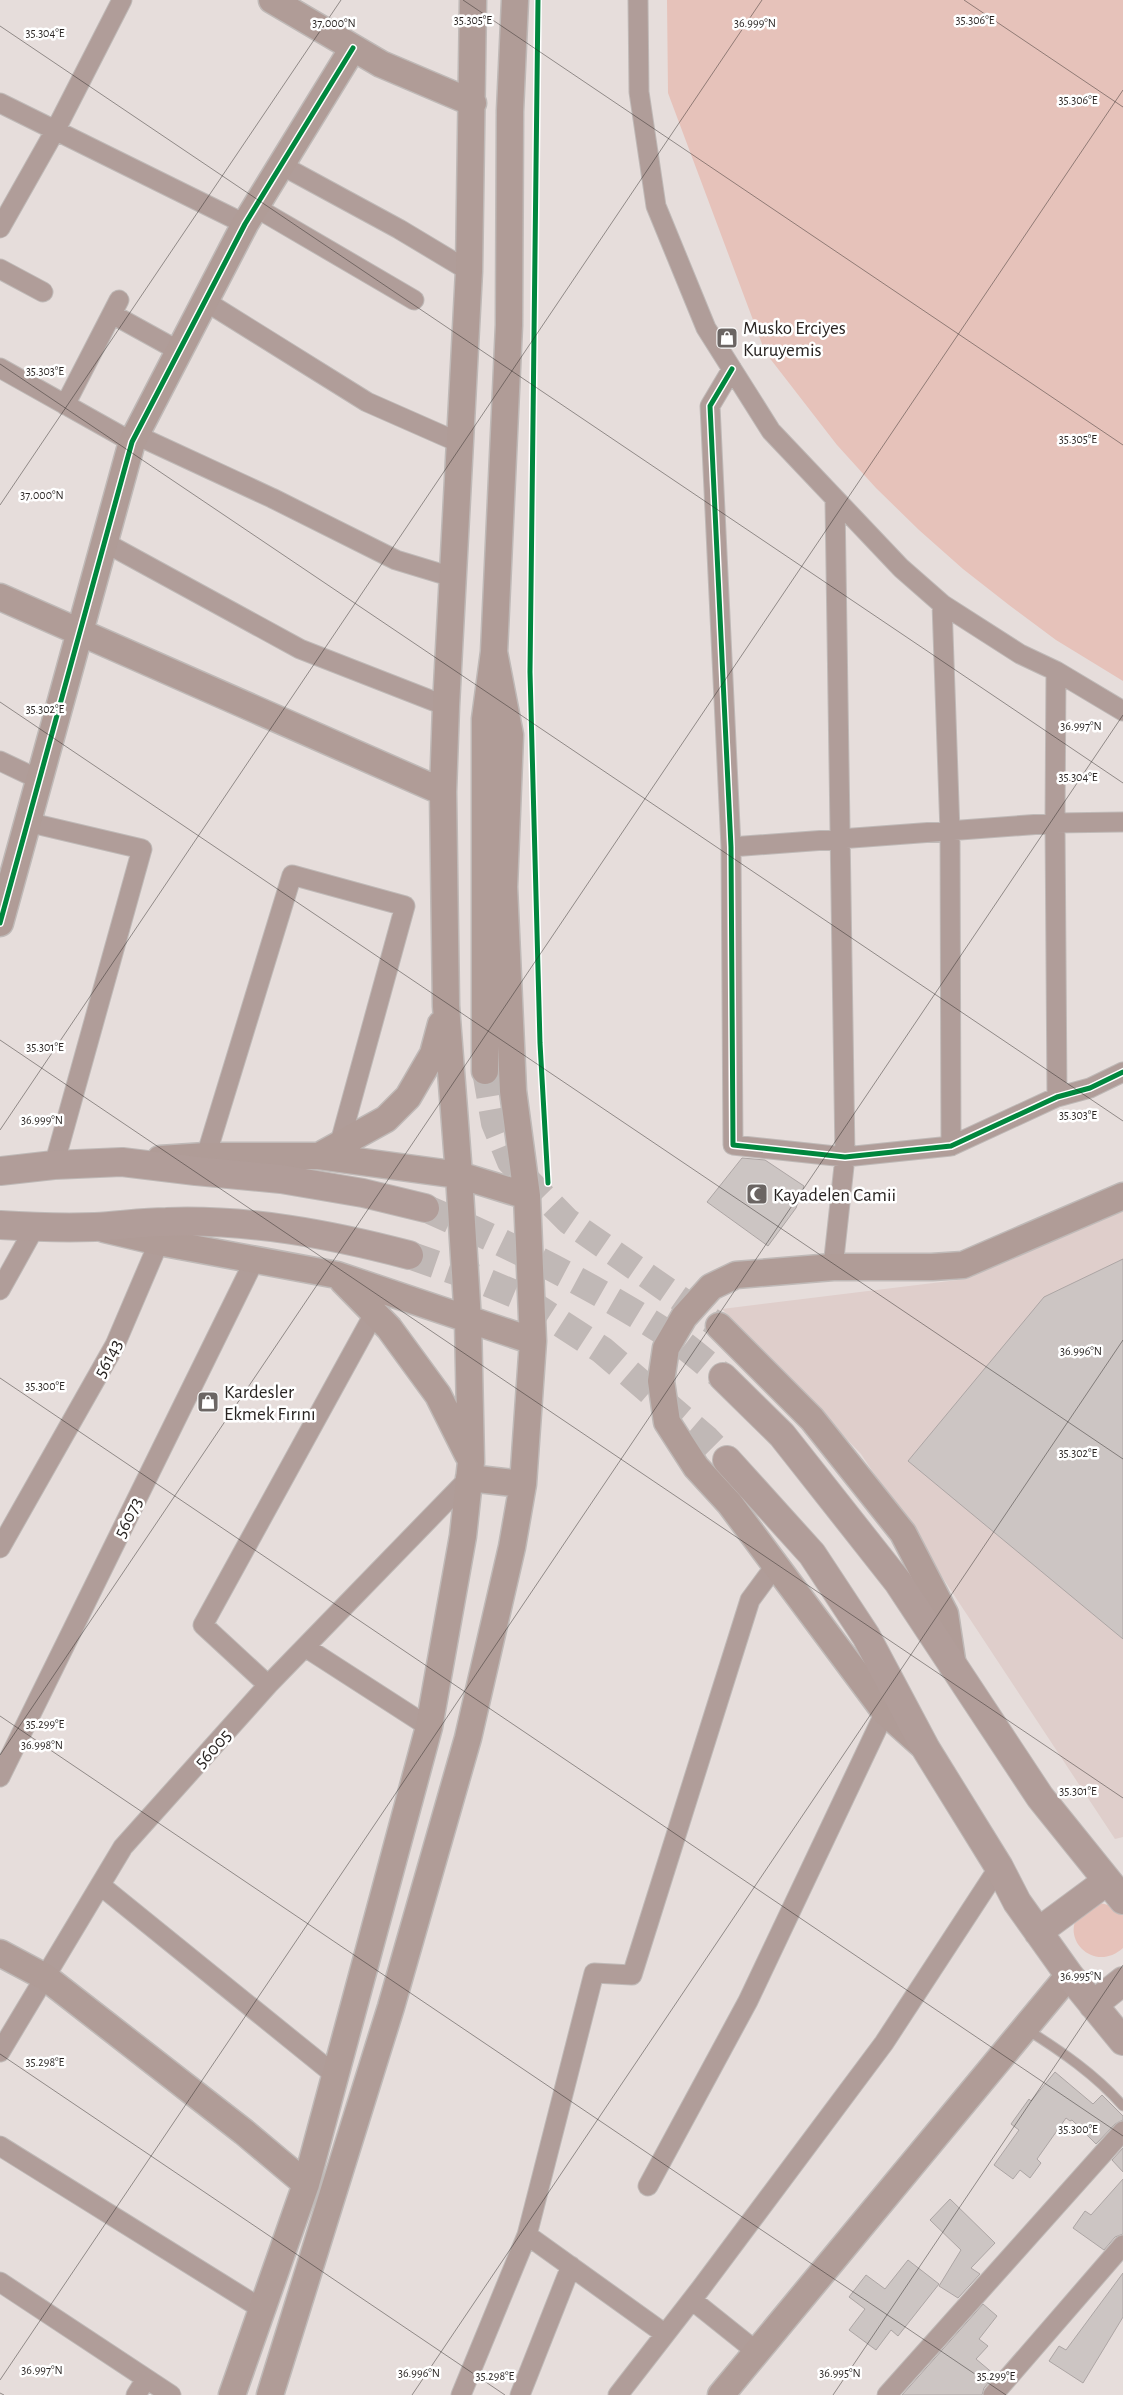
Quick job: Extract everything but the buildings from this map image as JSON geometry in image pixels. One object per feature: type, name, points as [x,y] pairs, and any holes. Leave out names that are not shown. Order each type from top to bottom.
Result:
[{"type":"main road","points":[[272,0],[381,64],[473,102]]},
{"type":"main road","points":[[232,2395],[306,2184],[429,1727],[463,1536],[470,1470],[468,1321],[446,1006],[443,792],[452,577],[469,271],[473,102],[473,0]]},
{"type":"main road","points":[[485,1071],[485,719],[494,652],[509,325],[510,111],[514,0]]},
{"type":"main road","points":[[0,923],[78,633],[134,439],[250,215],[353,48]]},
{"type":"main road","points":[[0,597],[78,633],[443,792]]},
{"type":"main road","points":[[270,2395],[391,2007],[468,1738],[512,1547],[523,1484],[533,1341],[527,1196],[513,1091],[504,887],[510,735],[494,652]]},
{"type":"main road","points":[[329,1151],[386,1119],[408,1097],[433,1054],[446,1006]]},
{"type":"main road","points":[[0,1171],[54,1164],[329,1151],[459,1176],[527,1196]]},
{"type":"main road","points":[[122,1162],[282,1179],[363,1193],[425,1208]]},
{"type":"main road","points":[[926,1748],[886,1712],[730,1504],[696,1467],[667,1422],[661,1381],[666,1348],[684,1317],[711,1286],[736,1274],[833,1267],[932,1267],[963,1264],[1123,1196]]},
{"type":"main road","points":[[0,1225],[95,1227],[167,1222],[260,1225],[344,1238],[409,1255]]},
{"type":"main road","points":[[95,1227],[159,1242],[337,1275],[468,1321],[533,1341]]},
{"type":"main road","points":[[337,1275],[376,1312],[438,1395],[470,1470]]},
{"type":"main road","points":[[719,1326],[812,1419],[903,1533],[945,1614],[953,1667]]},
{"type":"main road","points":[[723,1377],[782,1435],[898,1582],[1040,1798],[1118,1884],[1038,1932]]},
{"type":"main road","points":[[727,1460],[812,1554],[866,1636],[926,1748],[1017,1902],[1069,1975],[1123,2041]]},
{"type":"main road","points":[[470,1470],[523,1484]]},
{"type":"main road","points":[[0,1952],[45,1977],[244,2132],[306,2184]]},
{"type":"main road","points":[[721,2395],[882,2202],[1023,2028],[1069,1975]]},
{"type":"main road","points":[[1094,2005],[1123,1981]]},
{"type":"street","points":[[0,228],[56,129],[122,0]]},
{"type":"street","points":[[638,0],[640,92],[656,206],[706,328],[771,431],[835,501],[901,568],[942,604],[1020,654],[1056,671],[1123,711]]},
{"type":"street","points":[[0,103],[250,215],[414,300]]},
{"type":"street","points":[[281,165],[399,229],[469,271]]},
{"type":"street","points":[[0,269],[43,292]]},
{"type":"street","points":[[205,301],[367,402],[460,443]]},
{"type":"street","points":[[65,405],[115,307],[180,351]]},
{"type":"street","points":[[0,368],[65,405],[134,439],[272,498],[396,560],[452,577]]},
{"type":"street","points":[[732,369],[710,406],[731,847],[732,1145],[845,1157],[951,1146],[1057,1097],[1090,1088],[1123,1072]]},
{"type":"street","points":[[833,1267],[845,1157],[838,838],[835,501]]},
{"type":"street","points":[[104,542],[300,649],[446,706]]},
{"type":"street","points":[[942,604],[950,832],[951,1146]]},
{"type":"street","points":[[1056,671],[1057,1097]]},
{"type":"street","points":[[0,761],[38,779]]},
{"type":"street","points":[[27,822],[142,849],[54,1164]]},
{"type":"street","points":[[731,847],[1055,823],[1123,822]]},
{"type":"street","points":[[206,1156],[292,875],[405,906],[329,1151]]},
{"type":"street","points":[[0,1290],[35,1227]]},
{"type":"street","name":"56143","points":[[0,1548],[115,1345],[159,1242]]},
{"type":"street","name":"56073","points":[[0,1777],[255,1259]]},
{"type":"street","points":[[268,1685],[203,1625],[376,1312]]},
{"type":"street","name":"56005","points":[[0,2052],[123,1847],[268,1685],[305,1648],[470,1470]]},
{"type":"street","points":[[461,2395],[527,2235],[594,1973],[632,1975],[750,1600],[775,1566]]},
{"type":"street","points":[[305,1648],[429,1727]]},
{"type":"street","points":[[648,2186],[748,2001],[886,1712]]},
{"type":"street","points":[[618,2395],[692,2300],[884,2043],[998,1867]]},
{"type":"street","points":[[100,1885],[335,2076]]},
{"type":"street","points":[[887,2395],[1123,2131]]},
{"type":"street","points":[[0,2146],[262,2309]]},
{"type":"street","points":[[527,2235],[665,2334]]},
{"type":"street","points":[[993,2395],[1123,2245]]},
{"type":"street","points":[[520,2395],[571,2266]]},
{"type":"street","points":[[0,2282],[171,2395]]},
{"type":"street","points":[[692,2300],[757,2352]]},
{"type":"street","points":[[136,2395],[146,2379]]},
{"type":"lane","points":[[1023,2028],[1071,2059],[1123,2106]]},
{"type":"shaded area","points":[[667,0],[1123,0],[1123,681],[1056,640],[963,569],[919,530],[876,488],[837,445],[765,352],[668,93]]},
{"type":"shaded area","points":[[1123,1205],[1123,1837],[1115,1839],[861,1454],[722,1309],[966,1279]]},
{"type":"shaded area","points":[[1100,1903],[1117,1907],[1123,1914],[1123,1948],[1112,1955],[1101,1957],[1091,1955],[1083,1950],[1077,1942],[1074,1933],[1075,1923],[1080,1913]]},
{"type":"tunnel","points":[[485,1071],[494,1123],[510,1162],[568,1221],[719,1326]]},
{"type":"tunnel","points":[[425,1208],[519,1251],[580,1282],[640,1316],[690,1350],[723,1377]]},
{"type":"tunnel","points":[[409,1255],[481,1280],[517,1295],[602,1350],[706,1439],[727,1460]]},
{"type":"cycle path","points":[[538,0],[530,672],[540,1043],[548,1183]]},
{"type":"cycle path","points":[[0,923],[132,442],[245,224],[353,48]]},
{"type":"cycle path","points":[[732,369],[710,406],[731,847],[733,1145],[845,1157],[951,1146],[1057,1097],[1090,1088],[1123,1072]]},
{"type":"place","name":"Musko Erciyes Kuruyemis","points":[[727,338]]},
{"type":"place","name":"Kayadelen Camii","points":[[757,1194]]},
{"type":"place","name":"Kardesler Ekmek Fırını","points":[[208,1402]]}]
